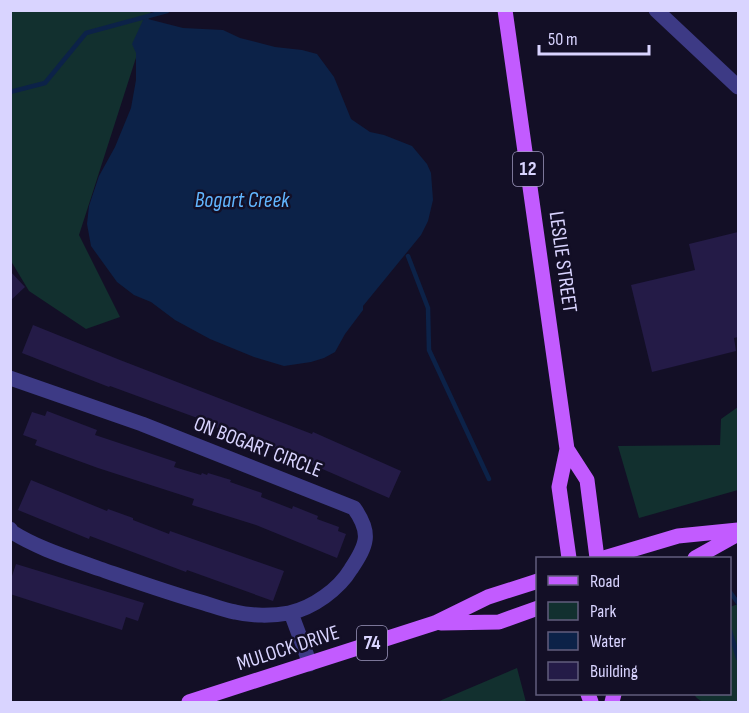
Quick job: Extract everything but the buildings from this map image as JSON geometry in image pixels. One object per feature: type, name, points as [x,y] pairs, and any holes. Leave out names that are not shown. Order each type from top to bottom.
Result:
[{"type":"main road","name":"LESLIE STREET","points":[[505,10],[567,449],[559,487],[569,557]]},
{"type":"main road","name":"LESLIE STREET","points":[[567,449],[587,480],[597,557]]},
{"type":"main road","points":[[607,557],[678,536],[738,532]]},
{"type":"main road","points":[[697,557],[738,532]]},
{"type":"main road","name":"MULOCK DRIVE","points":[[189,702],[435,623],[489,597],[536,581]]},
{"type":"main road","name":"MULOCK DRIVE","points":[[435,623],[499,622],[536,608]]},
{"type":"street","points":[[656,10],[738,87]]},
{"type":"street","name":"ON BOGART CIRCLE","points":[[10,378],[142,424],[354,508],[361,517],[366,532],[365,547],[358,559],[347,576],[329,593],[314,603],[291,613],[266,615],[236,613],[160,591],[31,544],[10,529]]},
{"type":"street","points":[[291,613],[310,664]]},
{"type":"green space","points":[[11,11],[151,11],[79,235],[120,317],[86,329],[29,291],[11,261]]},
{"type":"green space","points":[[738,407],[738,490],[639,518],[618,446],[720,445],[721,419]]},
{"type":"green space","points":[[738,604],[738,702],[708,703],[695,695],[731,695],[731,607]]},
{"type":"green space","points":[[517,668],[526,702],[437,702]]},
{"type":"water","name":"Bogart Creek","points":[[144,18],[183,28],[223,30],[240,38],[275,47],[317,54],[334,77],[351,119],[370,132],[412,146],[427,164],[431,173],[433,200],[428,221],[421,235],[363,306],[363,310],[335,352],[311,362],[284,366],[254,357],[210,339],[175,320],[151,302],[134,295],[117,282],[91,246],[87,224],[89,206],[99,176],[115,147],[131,108],[136,80],[136,53],[132,44]]},
{"type":"waterway","name":"Bogart Creek","points":[[10,92],[45,83],[86,33],[167,11]]},
{"type":"waterway","name":"Bogart Creek","points":[[408,256],[428,308],[429,350],[489,479]]},
{"type":"waterway","name":"Bogart Creek","points":[[731,593],[738,603]]},
{"type":"waterway","points":[[731,634],[738,658]]}]
